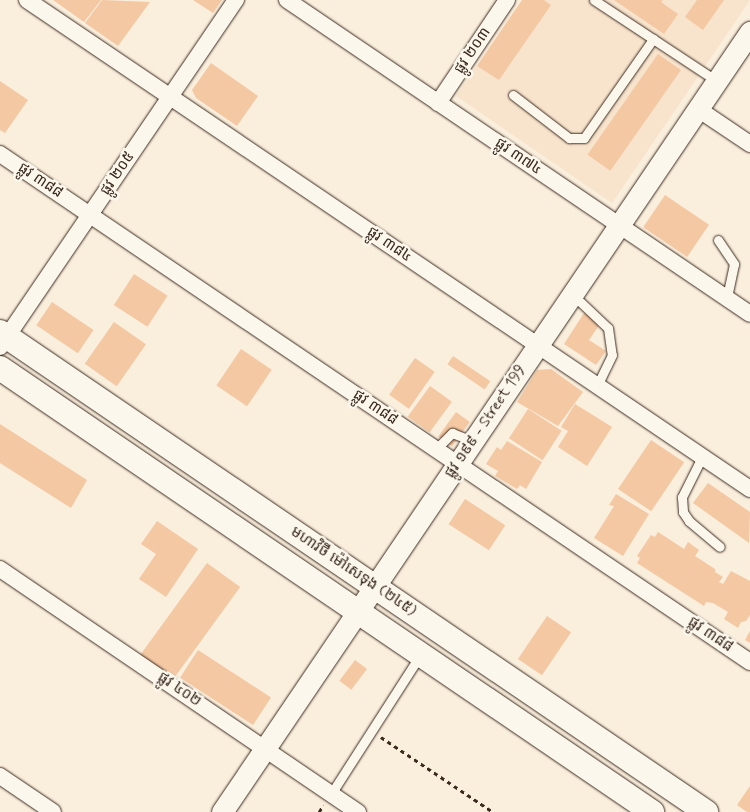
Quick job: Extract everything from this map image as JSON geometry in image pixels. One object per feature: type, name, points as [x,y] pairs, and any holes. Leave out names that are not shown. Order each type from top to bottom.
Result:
[{"type":"main road","name":"មហាវិថី ម៉ៅសេទុង (២៤៥)","points":[[2,339],[375,587],[706,812]]},
{"type":"main road","name":"មហាវិថី ម៉ៅសេទុង (២៤៥)","points":[[0,368],[652,812]]},
{"type":"street","name":"ផ្លូវ ៣៨៤","points":[[27,0],[750,489]]},
{"type":"street","name":"ផ្លូវ ២០៥","points":[[2,339],[90,215],[236,0]]},
{"type":"street","name":"ផ្លូវ ៣៧៤","points":[[287,0],[750,314]]},
{"type":"street","name":"ផ្លូវ ២០៣","points":[[438,103],[507,0]]},
{"type":"street","name":"ផ្លូវ ១៩៩ - Street 199","points":[[222,812],[750,32]]},
{"type":"street","points":[[698,110],[750,144]]},
{"type":"street","name":"ផ្លូវ ៣៨៨","points":[[0,154],[750,662]]},
{"type":"street","name":"ផ្លូវ ៤០២","points":[[0,569],[358,812]]},
{"type":"street","points":[[0,776],[53,812]]},
{"type":"lane","points":[[594,0],[717,81]]},
{"type":"lane","points":[[513,95],[569,138],[584,138],[653,39]]},
{"type":"lane","points":[[718,240],[734,264],[727,298]]},
{"type":"lane","points":[[572,295],[608,328],[612,356],[597,386]]},
{"type":"lane","points":[[436,449],[452,432],[473,441]]},
{"type":"lane","points":[[702,457],[682,497],[683,512],[688,521],[720,547]]},
{"type":"lane","points":[[330,794],[421,654]]},
{"type":"path","points":[[372,731],[493,812]]},
{"type":"shaded area","points":[[522,0],[750,0],[612,203],[456,96]]},
{"type":"building","points":[[53,0],[101,0],[84,22]]},
{"type":"building","points":[[102,0],[150,2],[118,46],[85,23]]},
{"type":"building","points":[[193,0],[222,0],[213,13]]},
{"type":"building","points":[[522,0],[544,0],[551,5],[499,80],[477,66]]},
{"type":"building","points":[[614,0],[663,0],[661,2],[678,14],[664,34]]},
{"type":"building","points":[[697,0],[724,0],[703,30],[685,17]]},
{"type":"building","points":[[658,54],[681,70],[610,171],[587,155]]},
{"type":"building","points":[[211,63],[258,96],[237,126],[196,98],[192,90]]},
{"type":"building","points":[[0,81],[28,100],[5,133],[0,130]]},
{"type":"building","points":[[665,195],[709,225],[687,257],[643,227]]},
{"type":"building","points":[[134,274],[168,296],[147,327],[114,305]]},
{"type":"building","points":[[52,302],[93,330],[78,353],[36,325]]},
{"type":"building","points":[[584,313],[600,324],[589,340],[606,351],[596,365],[564,344]]},
{"type":"building","points":[[114,322],[146,344],[117,386],[85,364]]},
{"type":"building","points":[[241,349],[272,370],[247,406],[216,385]]},
{"type":"building","points":[[453,356],[490,381],[485,389],[447,364]]},
{"type":"building","points":[[415,358],[435,372],[409,409],[389,395]]},
{"type":"building","points":[[551,369],[583,392],[558,426],[517,402],[537,370]]},
{"type":"building","points":[[430,386],[452,402],[430,433],[408,417]]},
{"type":"building","points":[[575,404],[612,427],[587,466],[558,447],[568,431],[561,427]]},
{"type":"building","points":[[528,409],[562,431],[542,460],[509,438]]},
{"type":"building","points":[[456,412],[470,422],[452,446],[438,436]]},
{"type":"building","points":[[0,424],[87,480],[71,508],[0,463]]},
{"type":"building","points":[[651,440],[684,462],[651,511],[618,489]]},
{"type":"building","points":[[507,441],[542,462],[526,489],[520,485],[517,489],[495,476],[498,471],[486,464],[497,447],[501,450]]},
{"type":"building","points":[[708,483],[750,512],[749,543],[693,503]]},
{"type":"building","points":[[616,494],[649,514],[623,556],[594,538],[614,506],[609,505]]},
{"type":"building","points":[[465,499],[505,525],[489,550],[449,524]]},
{"type":"building","points":[[157,521],[198,549],[166,597],[139,579],[156,554],[141,544]]},
{"type":"building","points":[[658,532],[684,549],[688,542],[699,550],[695,556],[715,569],[715,572],[723,577],[719,582],[723,584],[731,571],[750,581],[750,615],[746,621],[741,622],[738,628],[724,619],[728,612],[713,603],[706,602],[704,606],[637,563],[640,558],[637,556],[651,535],[655,537]]},
{"type":"building","points":[[207,563],[240,587],[171,683],[138,658]]},
{"type":"building","points":[[547,616],[571,632],[542,675],[518,659]]},
{"type":"building","points":[[750,631],[750,643],[745,640]]},
{"type":"building","points":[[198,650],[271,697],[253,725],[180,678]]},
{"type":"building","points":[[355,660],[367,669],[351,690],[339,681]]},
{"type":"building","points":[[750,786],[750,812],[747,812],[737,805]]}]
